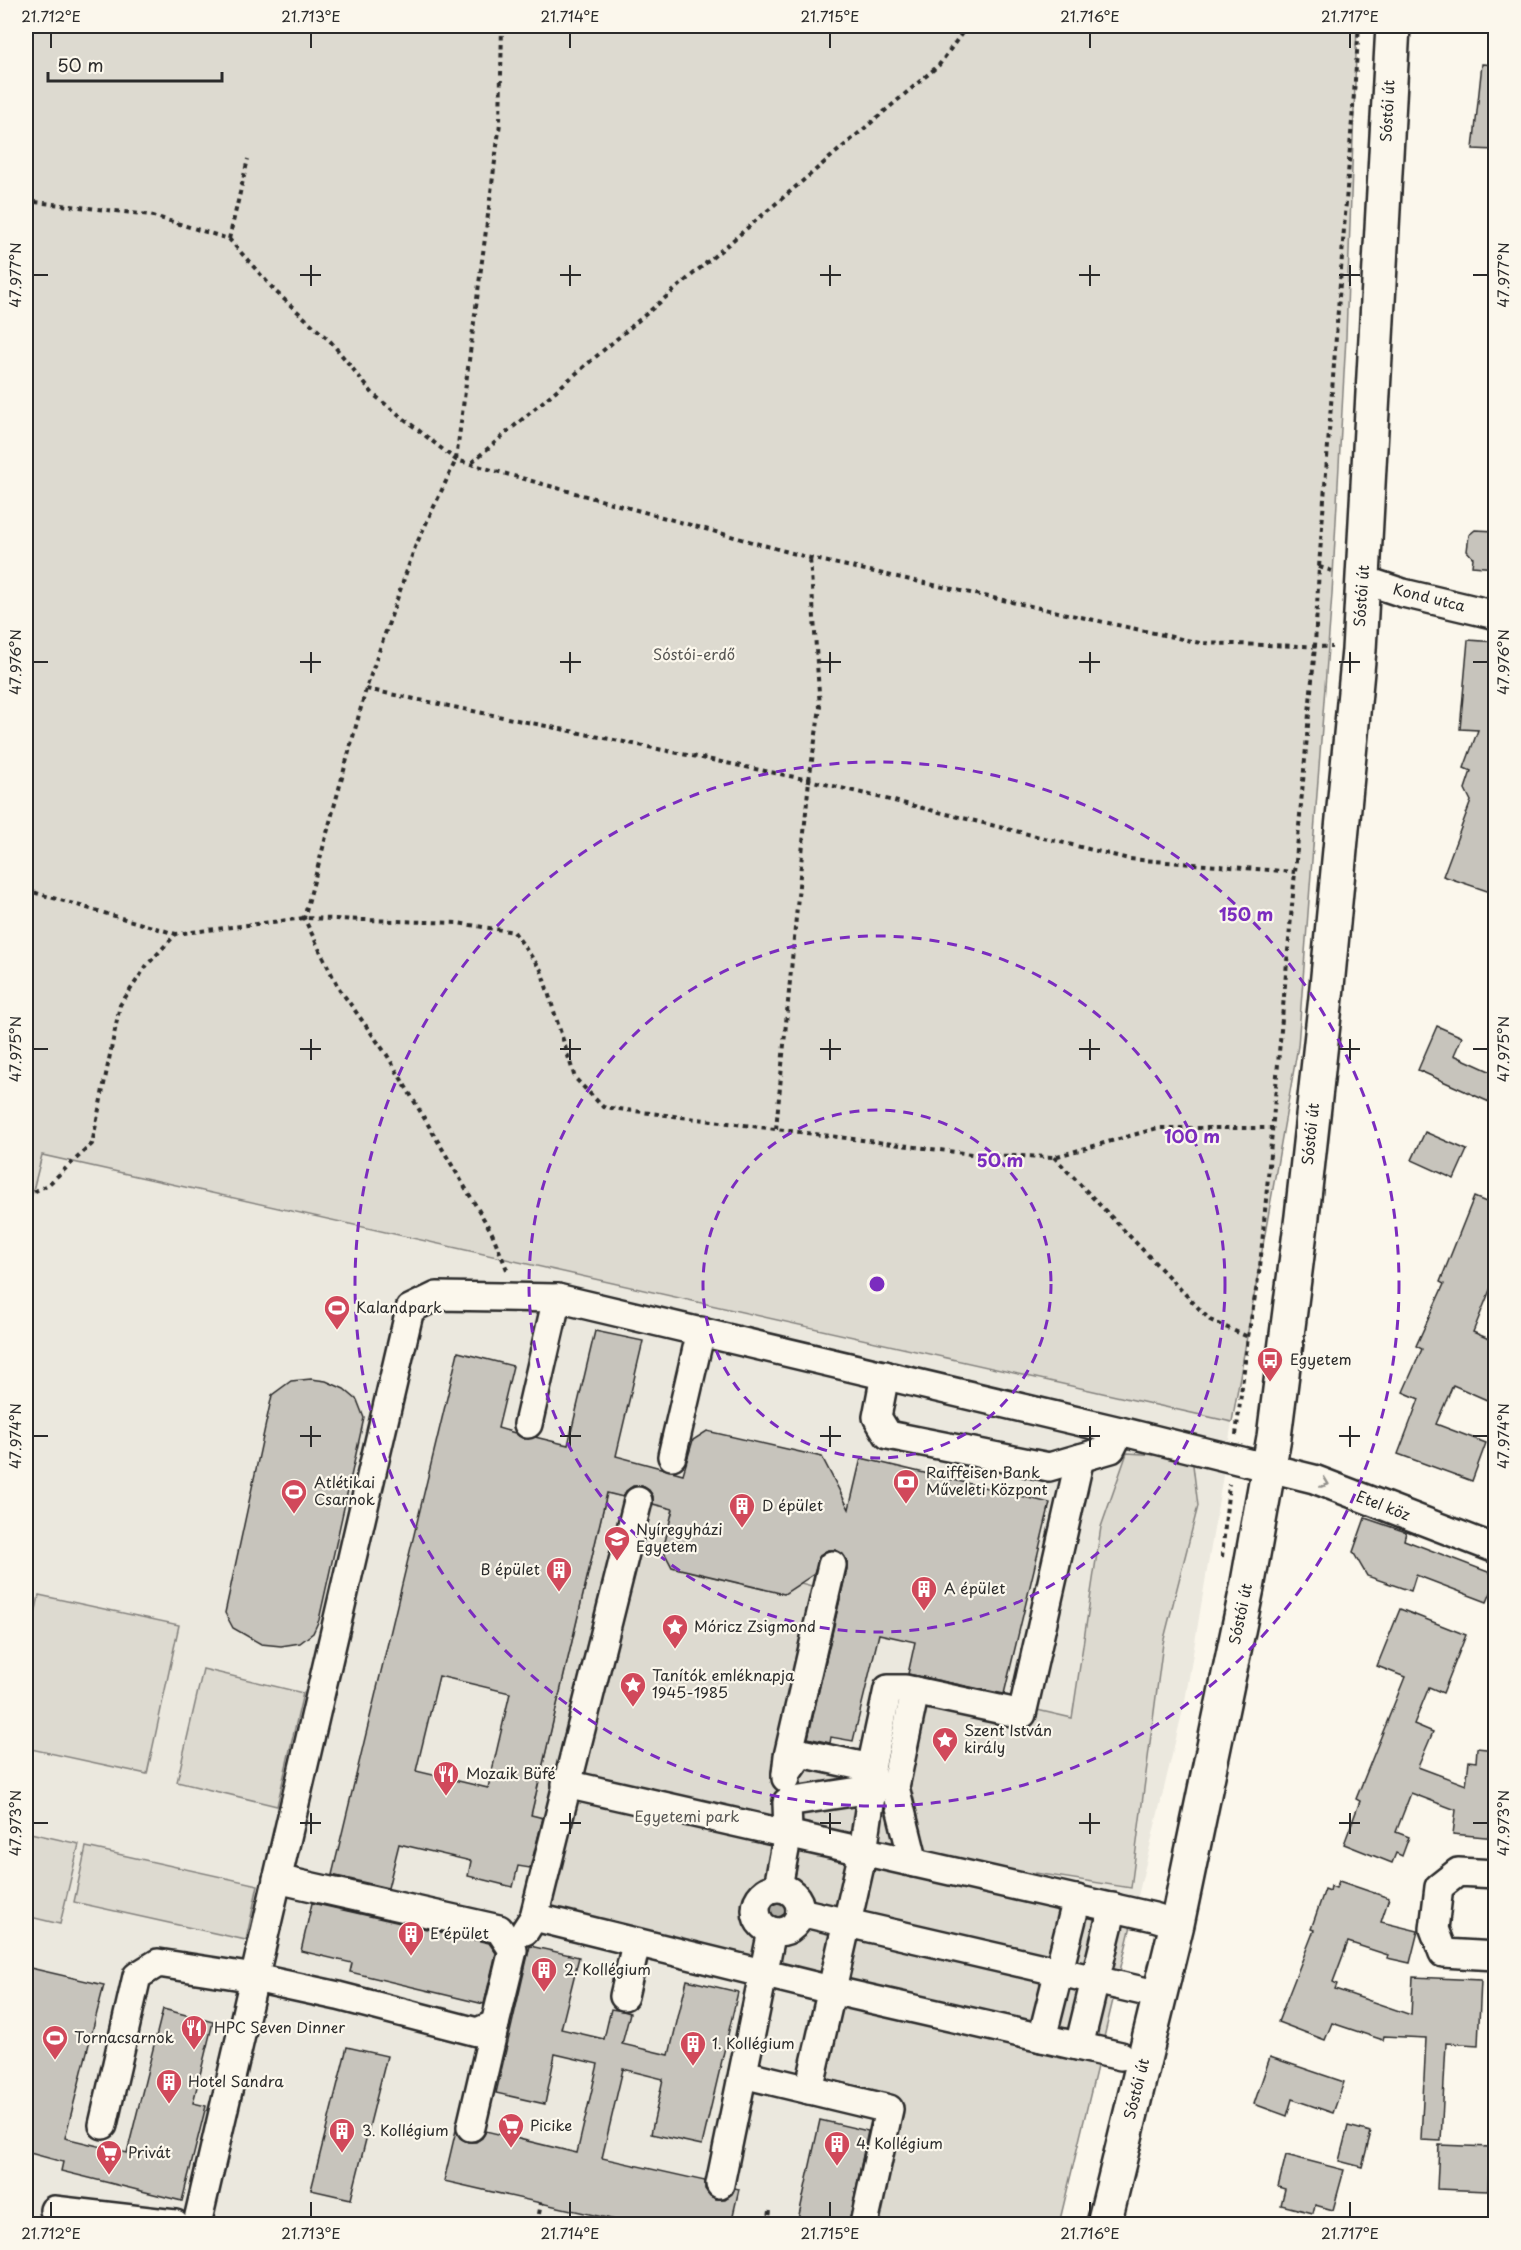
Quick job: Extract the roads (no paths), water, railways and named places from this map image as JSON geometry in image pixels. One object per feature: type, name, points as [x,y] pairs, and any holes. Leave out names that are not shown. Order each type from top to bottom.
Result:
[{"type":"main road","name":"Sóstói út","points":[[1104,2224],[1176,1924],[1247,1588],[1268,1468],[1304,1204],[1359,650],[1393,26]]},
{"type":"street","name":"Kond utca","points":[[1364,580],[1403,593],[1496,615]]},
{"type":"street","name":"Etel köz","points":[[277,1879],[410,1309],[437,1296],[557,1298],[701,1330],[1314,1479],[1496,1549]]},
{"type":"street","points":[[528,1424],[557,1298]]},
{"type":"street","points":[[672,1456],[701,1330]]},
{"type":"street","points":[[885,1375],[877,1417],[888,1435],[1049,1467],[1111,1449],[1120,1431]]},
{"type":"street","points":[[809,2090],[863,1852],[877,1780],[888,1689],[915,1692],[1022,1714],[1080,1458]]},
{"type":"street","points":[[471,2127],[513,1950],[534,1917],[638,1501]]},
{"type":"street","points":[[778,1887],[788,1833],[786,1774],[788,1756],[832,1565]]},
{"type":"street","points":[[786,1774],[801,1753],[877,1780],[914,1863]]},
{"type":"street","points":[[738,1821],[787,1802],[877,1780]]},
{"type":"street","points":[[566,1784],[1113,1907],[1176,1924]]},
{"type":"street","points":[[1496,1874],[1458,1872],[1439,1887],[1434,1929],[1443,1953],[1496,1956]]},
{"type":"street","points":[[197,2224],[277,1879],[499,1929],[513,1950]]},
{"type":"street","points":[[778,1887],[792,1892],[797,1898],[800,1912],[793,1926],[780,1932],[772,1931],[760,1924],[755,1910],[756,1903],[765,1892],[778,1887]]},
{"type":"street","points":[[1042,2038],[1077,1899]]},
{"type":"street","points":[[1079,2046],[1113,1907]]},
{"type":"street","points":[[800,1912],[1160,1995]]},
{"type":"street","points":[[534,1917],[636,1944],[1121,2056]]},
{"type":"street","points":[[720,2184],[772,1931]]},
{"type":"street","points":[[624,1996],[636,1944]]},
{"type":"street","points":[[103,2125],[137,1976],[158,1963],[255,1978],[338,1996],[477,2032],[495,2024]]},
{"type":"street","points":[[743,2074],[890,2109],[864,2224]]},
{"type":"street","points":[[54,2210],[175,2224]]},
{"type":"place","name":"Kalandpark","points":[[337,1331]]},
{"type":"place","name":"Egyetem","points":[[1270,1383]]},
{"type":"place","name":"Raiffeisen Bank Műveleti Központ","points":[[906,1505]]},
{"type":"place","name":"Atlétikai Csarnok","points":[[294,1515]]},
{"type":"place","name":"D épület","points":[[742,1529]]},
{"type":"place","name":"Nyíregyházi Egyetem","points":[[617,1562]]},
{"type":"place","name":"B épület","points":[[559,1593]]},
{"type":"place","name":"A épület","points":[[924,1612]]},
{"type":"place","name":"Móricz Zsigmond","points":[[675,1650]]},
{"type":"place","name":"Tanítók emléknapja 1945-1985","points":[[633,1708]]},
{"type":"place","name":"Szent István király","points":[[945,1763]]},
{"type":"place","name":"Mozaik Büfé","points":[[446,1797]]},
{"type":"place","name":"E épület","points":[[411,1957]]},
{"type":"place","name":"2. Kollégium","points":[[544,1993]]},
{"type":"place","name":"HPC Seven Dinner","points":[[194,2051]]},
{"type":"place","name":"Tornacsarnok","points":[[55,2061]]},
{"type":"place","name":"1. Kollégium","points":[[693,2067]]},
{"type":"place","name":"Hotel Sandra","points":[[169,2105]]},
{"type":"place","name":"Picike","points":[[511,2149]]},
{"type":"place","name":"3. Kollégium","points":[[342,2154]]},
{"type":"place","name":"4. Kollégium","points":[[837,2167]]},
{"type":"place","name":"Privát","points":[[109,2176]]},
{"type":"park label","name":"Sóstói-erdő","points":[[694,655]]},
{"type":"park label","name":"Egyetemi park","points":[[687,1817]]}]
